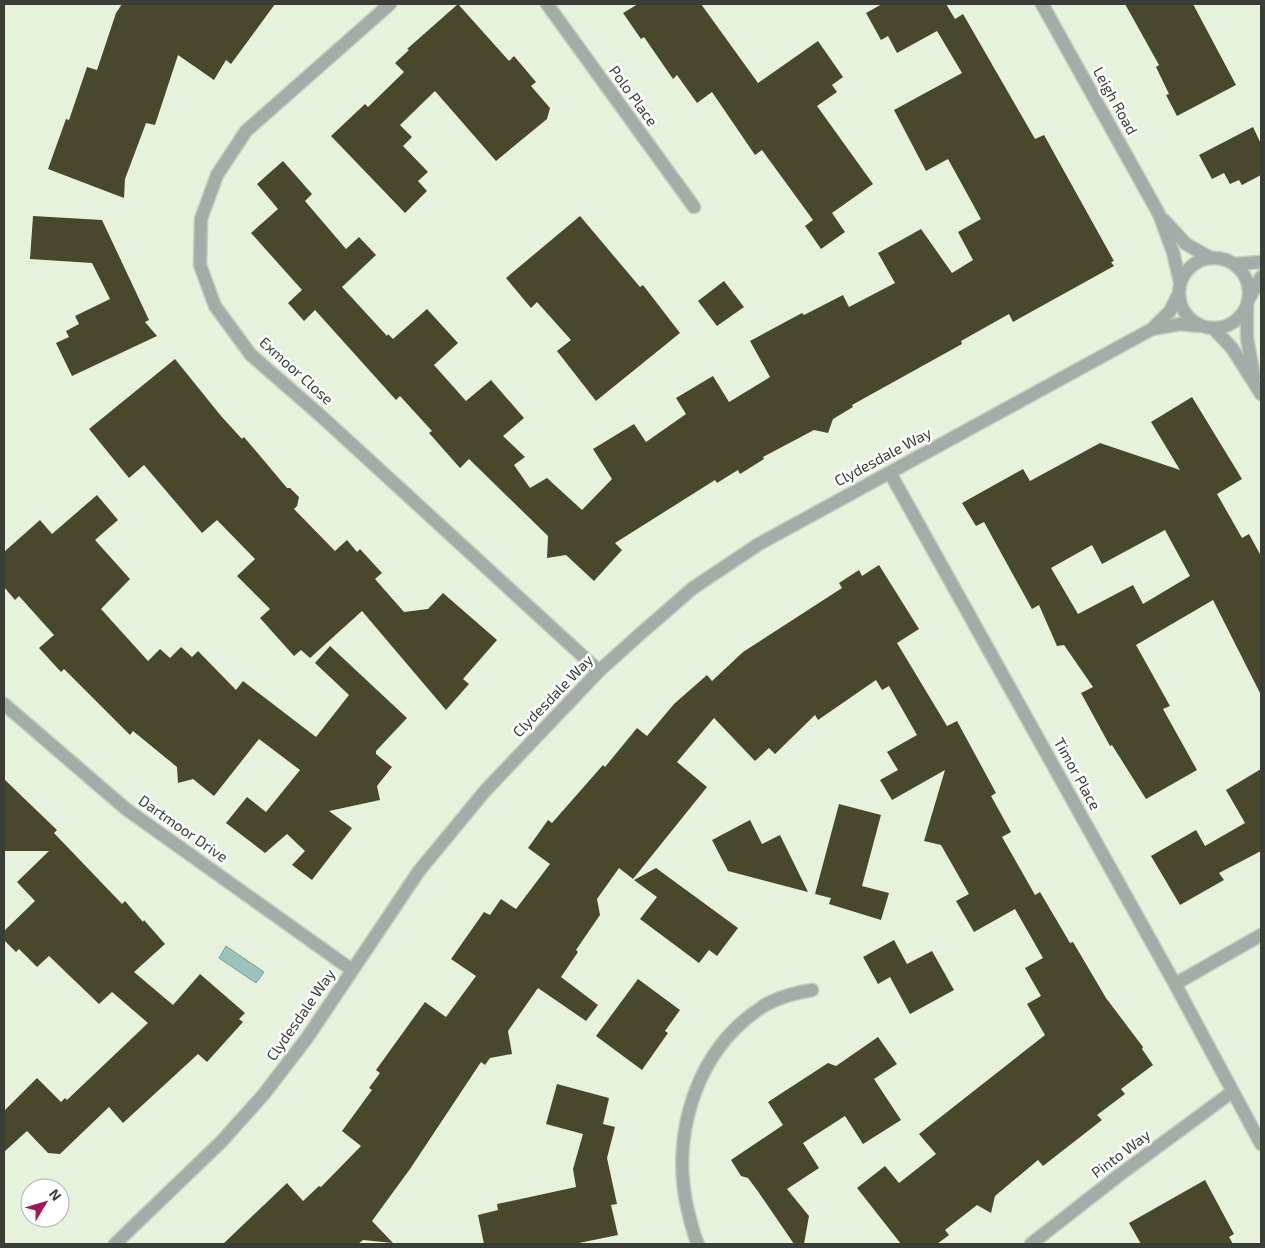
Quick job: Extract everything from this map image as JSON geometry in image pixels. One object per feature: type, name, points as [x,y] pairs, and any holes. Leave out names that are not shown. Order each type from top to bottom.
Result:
[{"type":"street","name":"Exmoor Close","points":[[390,4],[246,131],[217,175],[201,219],[200,266],[215,306],[251,354],[599,671]]},
{"type":"street","name":"Polo Place","points":[[546,4],[694,208]]},
{"type":"street","name":"Leigh Road","points":[[1042,4],[1159,214],[1174,252],[1179,289]]},
{"type":"street","name":"Leigh Road","points":[[1159,214],[1186,244],[1209,257]]},
{"type":"street","name":"Clydesdale Way","points":[[115,1244],[222,1141],[264,1094],[307,1038],[419,871],[485,791],[599,671],[701,583],[758,544],[1152,329],[1170,311],[1191,266],[1209,257]]},
{"type":"street","points":[[1209,257],[1218,257],[1235,264],[1261,262]]},
{"type":"street","points":[[1235,264],[1247,278],[1248,338],[1255,382]]},
{"type":"street","name":"Clydesdale Way","points":[[1152,329],[1180,324],[1208,327],[1233,323],[1248,302],[1261,277]]},
{"type":"street","points":[[1179,289],[1186,314],[1208,327],[1232,348],[1261,394]]},
{"type":"street","name":"Timor Place","points":[[890,473],[1175,984],[1261,1144]]},
{"type":"street","name":"Dartmoor Drive","points":[[4,704],[126,809],[352,970]]},
{"type":"street","points":[[1175,984],[1261,935]]},
{"type":"street","points":[[698,1244],[682,1188],[681,1150],[686,1116],[698,1083],[718,1050],[742,1022],[763,1006],[789,995],[812,990]]},
{"type":"street","name":"Pinto Way","points":[[1031,1244],[1118,1176],[1232,1092]]},
{"type":"water","points":[[226,946],[264,972],[256,983],[219,958]]},
{"type":"building","points":[[122,4],[275,4],[231,64],[226,60],[214,80],[178,55],[155,125],[146,123],[125,179],[124,198],[48,169],[66,119],[69,120],[87,67],[97,70],[116,13]]},
{"type":"building","points":[[458,4],[509,61],[514,56],[536,82],[531,86],[550,108],[547,119],[496,161],[435,91],[400,125],[412,137],[403,146],[428,172],[418,181],[427,191],[405,213],[331,136],[365,104],[368,107],[404,72],[395,63],[409,50],[407,49]]},
{"type":"building","points":[[638,4],[701,4],[758,83],[818,41],[843,77],[832,85],[837,92],[817,106],[873,184],[832,213],[845,232],[821,249],[805,226],[813,220],[762,150],[755,155],[712,92],[697,103],[677,75],[673,79],[644,37],[641,39],[623,13]]},
{"type":"building","points":[[882,4],[946,4],[955,19],[963,14],[1035,139],[1044,135],[1114,261],[1111,262],[1114,266],[1013,322],[1009,314],[961,341],[962,344],[852,405],[853,407],[833,419],[828,433],[814,430],[763,457],[764,459],[740,474],[738,470],[717,483],[715,480],[615,543],[622,550],[594,581],[566,555],[547,558],[548,536],[469,459],[460,468],[429,433],[432,431],[400,396],[396,400],[315,310],[304,321],[288,303],[302,290],[251,233],[278,209],[257,184],[283,161],[312,194],[305,201],[346,249],[359,237],[376,255],[342,287],[387,336],[388,334],[393,339],[427,309],[458,343],[434,365],[466,401],[491,380],[524,418],[503,436],[525,457],[514,465],[530,488],[547,478],[582,510],[612,479],[593,449],[634,424],[646,442],[686,414],[676,398],[713,376],[729,402],[770,377],[750,341],[802,313],[804,315],[843,295],[849,307],[895,283],[878,253],[921,229],[952,273],[973,260],[958,232],[981,219],[948,159],[926,171],[894,110],[962,73],[937,31],[897,53],[888,36],[881,40],[866,13]]},
{"type":"building","points":[[1125,4],[1193,4],[1236,85],[1177,116],[1166,95],[1169,94],[1156,67],[1159,65]]},
{"type":"building","points":[[1253,127],[1261,144],[1261,175],[1242,185],[1239,180],[1230,184],[1224,173],[1212,179],[1199,155]]},
{"type":"building","points":[[33,216],[102,220],[149,320],[145,322],[157,336],[72,376],[56,343],[69,337],[66,331],[79,324],[75,316],[110,299],[92,263],[30,259]]},
{"type":"building","points":[[580,216],[640,287],[643,285],[680,333],[596,401],[557,351],[571,340],[537,302],[531,308],[506,278]]},
{"type":"building","points":[[724,281],[744,307],[717,326],[698,301]]},
{"type":"building","points":[[175,359],[221,416],[242,439],[244,437],[287,488],[290,488],[299,497],[297,506],[294,509],[335,551],[347,540],[357,552],[360,549],[382,573],[375,579],[404,612],[428,609],[443,593],[497,640],[463,679],[469,684],[446,710],[362,611],[310,658],[301,650],[294,656],[260,618],[270,609],[237,576],[255,559],[217,520],[202,533],[144,465],[129,478],[89,429]]},
{"type":"building","points":[[1192,397],[1242,479],[1217,494],[1242,538],[1249,534],[1261,556],[1261,695],[1213,600],[1136,645],[1170,706],[1163,709],[1197,770],[1146,799],[1112,745],[1110,746],[1081,693],[1093,687],[1064,645],[1057,646],[1039,605],[1032,609],[984,522],[976,526],[962,503],[1023,469],[1030,481],[1100,443],[1180,470],[1151,422]],"holes":[[[1165,530],[1190,576],[1143,604],[1133,585],[1078,614],[1051,568],[1092,545],[1102,564]]]},
{"type":"building","points":[[97,495],[118,520],[95,540],[130,579],[101,609],[148,661],[160,649],[170,658],[181,647],[192,657],[198,651],[236,690],[243,681],[316,737],[349,695],[315,663],[330,646],[407,718],[376,751],[376,754],[392,767],[377,786],[380,800],[329,811],[352,828],[312,880],[292,865],[305,851],[287,834],[265,853],[226,823],[247,797],[266,812],[300,770],[259,739],[214,796],[193,779],[178,783],[177,767],[133,731],[130,735],[64,669],[61,672],[39,648],[54,635],[19,596],[15,600],[4,587],[4,552],[40,520],[52,534]]},
{"type":"building","points":[[879,565],[919,629],[897,643],[947,726],[957,721],[996,793],[991,796],[1011,832],[1002,837],[1035,895],[1040,892],[1070,943],[1073,942],[1106,998],[1143,1047],[1142,1049],[1153,1065],[1121,1089],[1125,1094],[1097,1115],[1102,1120],[1043,1166],[1038,1160],[995,1196],[991,1213],[977,1205],[945,1230],[949,1235],[937,1244],[901,1244],[857,1188],[885,1166],[899,1183],[936,1154],[919,1134],[1045,1035],[1027,1004],[1041,996],[1025,968],[1043,958],[1015,909],[974,932],[956,901],[969,894],[941,845],[924,841],[945,770],[892,800],[880,780],[898,770],[887,752],[917,735],[889,686],[882,690],[876,680],[818,720],[815,715],[775,754],[769,748],[755,761],[714,718],[677,762],[707,787],[633,879],[619,868],[597,899],[600,915],[576,950],[578,952],[561,977],[598,1005],[586,1021],[538,988],[508,1031],[512,1054],[490,1058],[485,1065],[481,1062],[410,1169],[372,1221],[393,1243],[363,1240],[358,1244],[223,1244],[287,1183],[303,1201],[319,1186],[321,1187],[361,1146],[342,1131],[372,1090],[369,1088],[380,1073],[376,1070],[425,1002],[446,1017],[476,976],[451,959],[484,912],[490,915],[501,899],[516,909],[550,864],[528,848],[548,820],[552,823],[603,765],[605,767],[637,728],[647,736],[674,704],[707,675],[712,681],[743,652],[842,588],[839,583],[859,570],[862,576]]},
{"type":"building","points":[[1261,769],[1261,851],[1219,873],[1224,880],[1180,905],[1151,856],[1196,830],[1205,846],[1245,823],[1226,790]]},
{"type":"building","points":[[4,779],[57,830],[54,833],[122,904],[125,901],[165,944],[134,972],[173,1005],[200,974],[245,1013],[239,1019],[243,1022],[207,1062],[198,1054],[123,1123],[109,1107],[60,1154],[48,1153],[27,1131],[4,1152],[4,1111],[37,1078],[61,1102],[65,1098],[67,1100],[148,1023],[112,992],[99,1004],[49,956],[37,967],[19,949],[16,952],[4,940],[4,931],[35,901],[17,882],[49,851],[4,851]]},
{"type":"building","points":[[839,804],[881,815],[862,886],[889,893],[881,920],[829,904],[831,898],[815,894]]},
{"type":"building","points":[[750,820],[762,844],[780,835],[808,892],[728,871],[712,840]]},
{"type":"building","points":[[656,868],[738,928],[717,956],[709,950],[699,963],[640,919],[657,897],[634,880]]},
{"type":"building","points":[[894,940],[907,964],[932,951],[954,990],[910,1014],[890,977],[878,984],[863,957]]},
{"type":"building","points":[[638,979],[680,1010],[665,1031],[668,1033],[642,1070],[596,1036]]},
{"type":"building","points":[[878,1037],[897,1064],[874,1079],[901,1120],[863,1144],[845,1116],[803,1143],[819,1168],[787,1189],[809,1216],[804,1244],[794,1244],[748,1178],[741,1176],[731,1160],[783,1125],[768,1102],[828,1063],[836,1066]]},
{"type":"building","points":[[557,1084],[609,1098],[603,1124],[615,1127],[607,1158],[617,1204],[611,1205],[618,1235],[574,1244],[484,1244],[478,1215],[498,1210],[497,1204],[576,1187],[573,1169],[583,1134],[546,1124]]},
{"type":"building","points":[[1205,1180],[1234,1234],[1229,1237],[1233,1244],[1141,1244],[1129,1223]]}]
